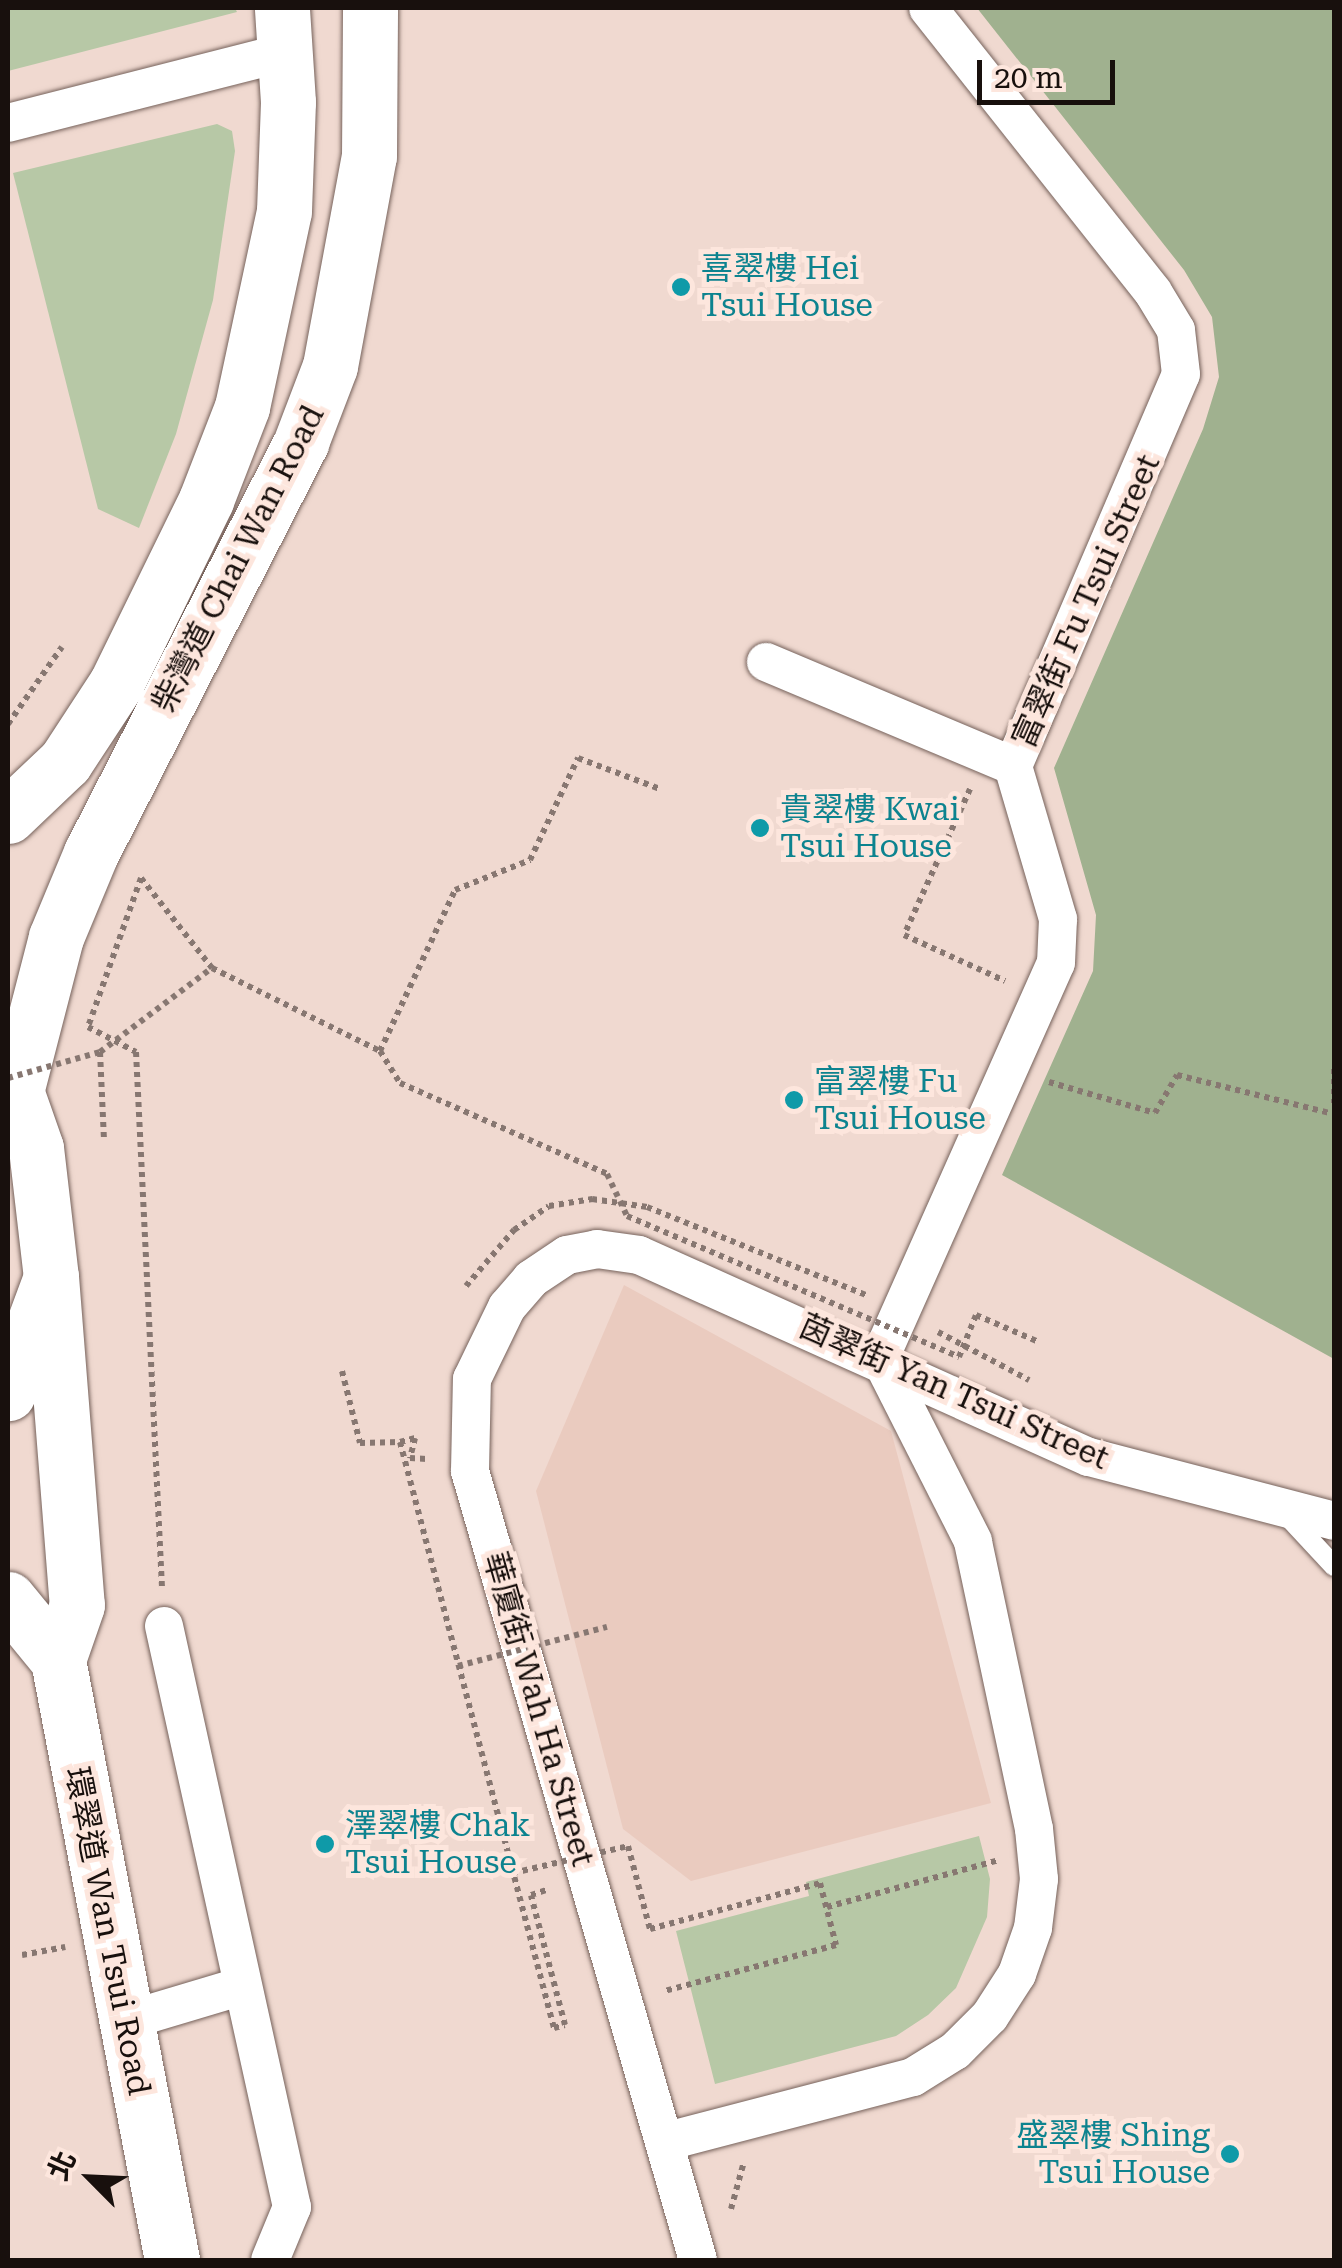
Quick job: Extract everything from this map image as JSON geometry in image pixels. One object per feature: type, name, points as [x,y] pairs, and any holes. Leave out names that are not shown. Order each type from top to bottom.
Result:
[{"type":"main road","name":"柴灣道 Chai Wan Road","points":[[8,1393],[50,1277],[44,1190],[11,1078],[56,937],[90,854],[301,442],[330,366],[369,156],[370,8]]},
{"type":"main road","name":"柴灣道 Chai Wan Road","points":[[8,816],[65,762],[93,723],[226,451],[260,346],[284,211],[284,30]]},
{"type":"main road","name":"環翠道 Wan Tsui Road","points":[[50,1277],[77,1606],[58,1660]]},
{"type":"main road","name":"環翠道 Wan Tsui Road","points":[[8,1599],[58,1660],[172,2260]]},
{"type":"street","name":"富翠街 Fu Tsui Street","points":[[880,1358],[1056,963],[1058,919],[1013,766],[1181,374],[1176,330],[1152,292],[928,8]]},
{"type":"street","points":[[8,123],[284,30]]},
{"type":"street","points":[[766,662],[1013,766]]},
{"type":"street","name":"華廈街 Wah Ha Street","points":[[639,1256],[597,1249],[567,1255],[531,1280],[487,1341],[472,1379],[470,1470],[698,2260]]},
{"type":"street","name":"茵翠街 Yan Tsui Street","points":[[639,1256],[880,1358],[1090,1457],[1334,1521]]},
{"type":"street","points":[[664,2142],[913,2077],[955,2051],[990,2016],[1017,1974],[1033,1928],[1039,1878],[1034,1830],[973,1540],[880,1358]]},
{"type":"street","points":[[164,1626],[238,1986],[292,2207],[270,2260]]},
{"type":"street","points":[[125,2020],[238,1986]]},
{"type":"lane","points":[[1280,1507],[1334,1566]]},
{"type":"path","points":[[8,724],[62,647]]},
{"type":"path","points":[[380,1051],[454,890],[530,860],[578,758],[660,789]]},
{"type":"path","points":[[973,780],[904,935],[1009,983]]},
{"type":"path","points":[[164,1626],[136,1052],[88,1027],[141,878],[212,968],[380,1051],[400,1084],[607,1174],[626,1216],[959,1356],[976,1316],[1039,1342]]},
{"type":"path","points":[[11,1078],[100,1052],[212,968]]},
{"type":"path","points":[[286,1016],[288,1006]]},
{"type":"path","points":[[100,1052],[104,1139]]},
{"type":"path","points":[[1334,1069],[1334,1102]]},
{"type":"path","points":[[1033,1077],[1155,1113],[1177,1075],[1334,1114]]},
{"type":"path","points":[[461,1298],[474,1270],[514,1230],[549,1206],[592,1198],[648,1207],[871,1297]]},
{"type":"path","points":[[920,1323],[1044,1388]]},
{"type":"path","points":[[342,1371],[360,1443],[415,1438],[418,1447],[408,1450],[410,1458],[427,1459]]},
{"type":"path","points":[[427,1441],[431,1475]]},
{"type":"path","points":[[400,1442],[554,2028],[565,2025],[531,1896],[549,1889]]},
{"type":"path","points":[[458,1666],[607,1627]]},
{"type":"path","points":[[563,1636],[568,1654]]},
{"type":"path","points":[[478,1641],[489,1679]]},
{"type":"path","points":[[621,1842],[649,1932]]},
{"type":"path","points":[[513,1872],[628,1846],[649,1932]]},
{"type":"path","points":[[538,1851],[554,1908]]},
{"type":"path","points":[[826,1906],[1013,1857]]},
{"type":"path","points":[[649,1932],[820,1884],[836,1945],[663,1991]]},
{"type":"path","points":[[22,1956],[52,1949]]},
{"type":"path","points":[[658,1972],[667,2009]]},
{"type":"path","points":[[732,2218],[732,2187],[754,2153]]},
{"type":"shaded area","points":[[624,1285],[891,1431],[991,1803],[691,1881],[623,1829],[536,1491]]},
{"type":"green space","points":[[8,8],[235,8],[237,12],[8,71]]},
{"type":"green space","points":[[977,8],[1334,8],[1334,1359],[1002,1175],[1093,971],[1096,915],[1054,768],[1203,429],[1219,377],[1212,317],[1184,270]]},
{"type":"green space","points":[[217,124],[232,131],[235,151],[213,300],[176,434],[139,528],[98,509],[13,173]]},
{"type":"green space","points":[[979,1836],[990,1879],[987,1917],[956,1988],[928,2015],[896,2036],[715,2084],[676,1931],[809,1896],[806,1882]]},
{"type":"place","name":"喜翠樓 Hei Tsui House","points":[[681,287]]},
{"type":"place","name":"貴翠樓 Kwai Tsui House","points":[[760,828]]},
{"type":"place","name":"富翠樓 Fu Tsui House","points":[[794,1100]]},
{"type":"place","name":"澤翠樓 Chak Tsui House","points":[[325,1844]]},
{"type":"place","name":"盛翠樓 Shing Tsui House","points":[[1230,2154]]}]
